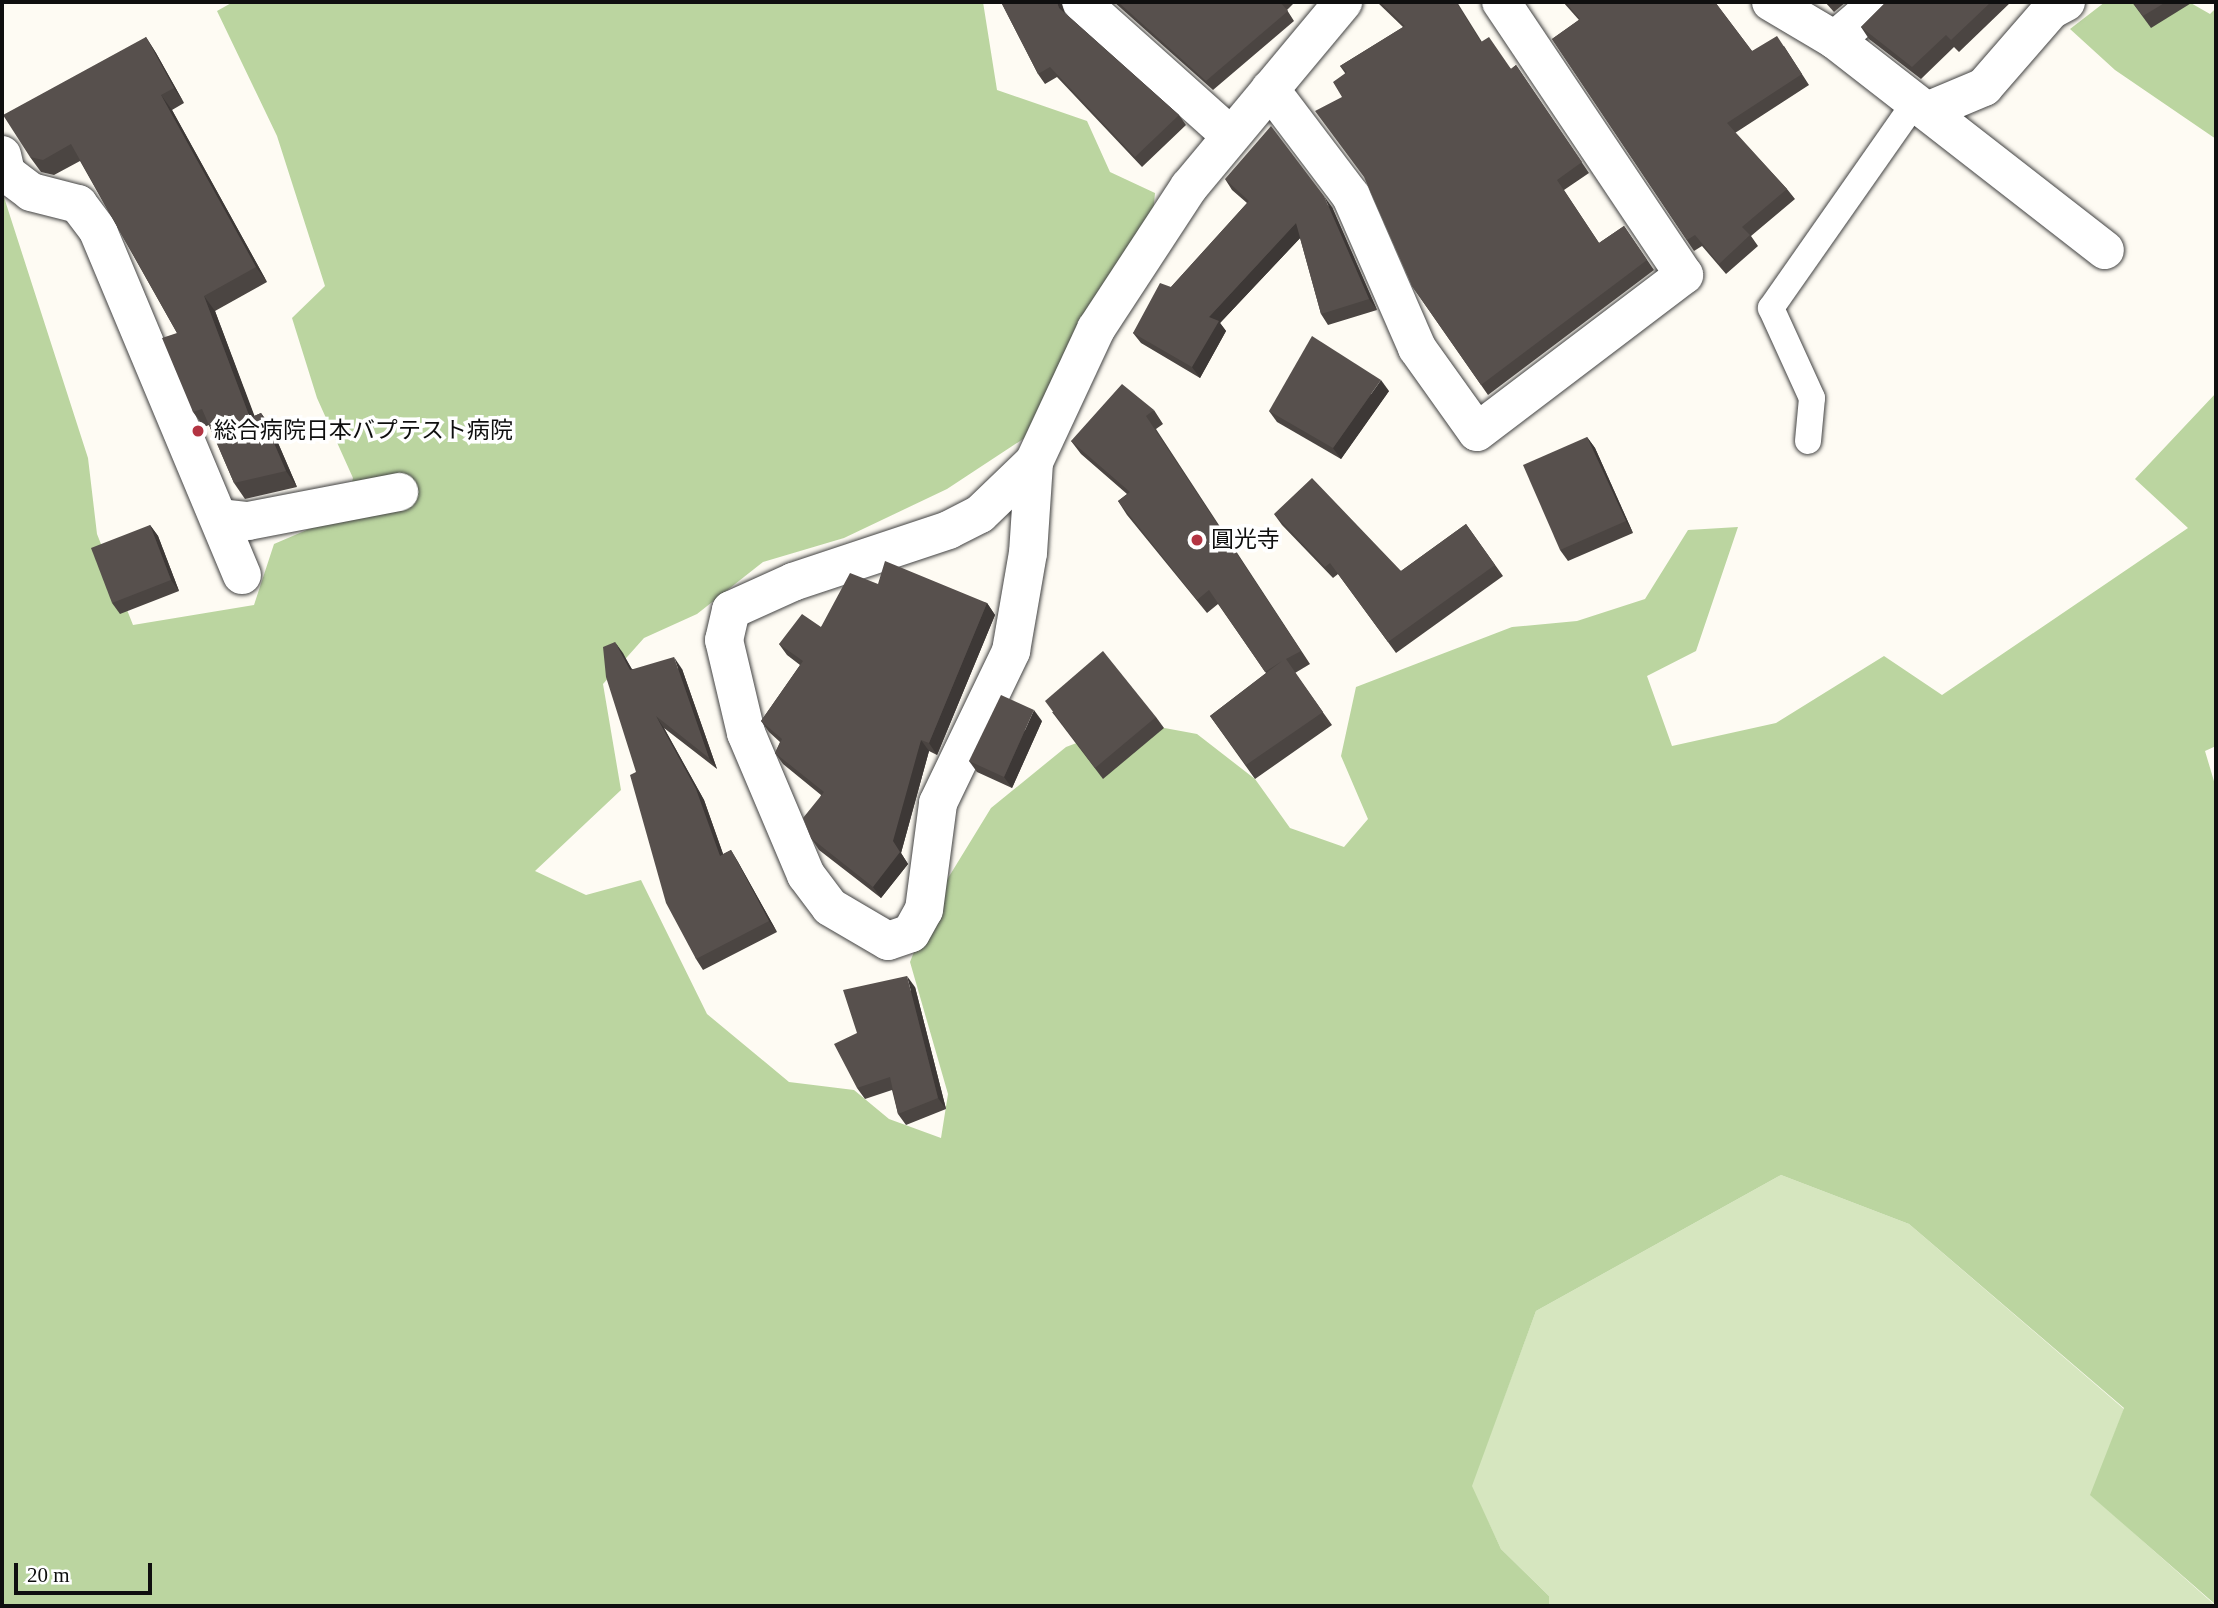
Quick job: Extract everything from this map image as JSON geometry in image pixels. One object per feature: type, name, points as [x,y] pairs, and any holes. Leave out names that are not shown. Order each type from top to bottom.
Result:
[{"type":"street","points":[[1081,2],[1230,135]]},
{"type":"street","points":[[1034,462],[980,514],[949,530],[731,610],[724,640],[746,733],[806,875],[830,907],[888,942],[911,933],[924,910],[938,803],[1011,651],[1028,553],[1034,462],[1096,328],[1230,135],[1343,2]]},
{"type":"street","points":[[1270,89],[1351,196],[1417,348],[1477,432],[1684,275],[1501,2]]},
{"type":"street","points":[[1771,2],[1835,40],[2105,250]]},
{"type":"street","points":[[1835,40],[1879,2]]},
{"type":"street","points":[[1921,107],[1984,86],[2066,2]]},
{"type":"street","points":[[2,155],[15,179],[31,192],[78,204],[98,230],[242,575]]},
{"type":"street","points":[[219,518],[248,521],[399,492]]},
{"type":"lane","points":[[1808,441],[1812,398],[1771,308],[1921,107]]},
{"type":"green space","points":[[233,2],[983,2],[997,90],[1087,121],[1110,172],[1155,193],[1151,236],[1052,420],[947,489],[844,538],[763,562],[697,614],[644,638],[603,684],[621,790],[535,871],[586,895],[641,880],[707,1014],[789,1082],[854,1090],[889,1119],[941,1138],[948,1094],[910,962],[934,901],[991,808],[1066,747],[1132,722],[1197,734],[1255,779],[1290,828],[1344,847],[1368,819],[1341,756],[1356,687],[1512,627],[1577,621],[1645,599],[1688,530],[1738,527],[1696,651],[1647,676],[1672,746],[1776,723],[1884,656],[1942,695],[2188,528],[2135,479],[2216,393],[2216,746],[2205,751],[2216,788],[2216,1605],[2090,1495],[2124,1408],[1909,1224],[1781,1175],[1536,1311],[1472,1486],[1501,1549],[1549,1596],[1549,1606],[2,1606],[2,191],[88,458],[97,534],[133,625],[254,605],[274,544],[344,514],[353,478],[317,398],[292,318],[325,286],[277,136],[217,11]]},
{"type":"green space","points":[[2105,2],[2189,2],[2210,14],[2216,8],[2216,139],[2115,70],[2070,29]]},
{"type":"green space","points":[[1781,1175],[1909,1224],[2124,1409],[2091,1495],[2216,1606],[1549,1606],[1549,1596],[1501,1549],[1471,1486],[1536,1311]]},
{"type":"building","points":[[1001,2],[1057,2],[1059,8],[1179,115],[1135,157],[1050,67],[1038,74]]},
{"type":"building","points":[[1118,2],[1280,2],[1288,11],[1206,81]]},
{"type":"building","points":[[1380,2],[1456,2],[1481,42],[1489,37],[1511,69],[1516,65],[1582,162],[1557,180],[1599,243],[1624,226],[1647,260],[1481,385],[1412,286],[1364,177],[1315,111],[1342,97],[1333,82],[1347,72],[1340,66],[1405,26]]},
{"type":"building","points":[[1565,2],[1715,2],[1752,51],[1777,36],[1802,74],[1727,123],[1787,189],[1742,227],[1750,235],[1719,264],[1695,235],[1687,240],[1552,39],[1580,19]]},
{"type":"building","points":[[1886,2],[1991,2],[1951,40],[1946,35],[1912,67],[1861,27]]},
{"type":"building","points":[[2132,2],[2166,2],[2143,16]]},
{"type":"building","points":[[146,37],[174,88],[161,95],[256,267],[204,296],[250,418],[261,413],[286,471],[234,483],[202,409],[193,412],[162,338],[177,333],[71,144],[43,160],[30,157],[3,115]]},
{"type":"building","points":[[1271,126],[1324,196],[1369,299],[1321,314],[1296,223],[1209,317],[1219,321],[1192,367],[1133,333],[1160,283],[1171,287],[1249,201],[1225,179]]},
{"type":"building","points":[[1312,336],[1381,380],[1333,448],[1269,411]]},
{"type":"building","points":[[1122,384],[1154,410],[1146,416],[1301,651],[1286,659],[1323,712],[1246,765],[1210,716],[1282,661],[1265,672],[1209,590],[1197,600],[1118,501],[1130,492],[1071,441]]},
{"type":"building","points":[[1587,437],[1626,521],[1560,550],[1523,465]]},
{"type":"building","points":[[1312,478],[1401,571],[1466,524],[1495,565],[1388,642],[1330,563],[1325,567],[1274,514]]},
{"type":"building","points":[[150,525],[171,580],[112,603],[91,548]]},
{"type":"building","points":[[885,561],[987,603],[929,743],[921,740],[893,841],[900,852],[873,887],[811,838],[803,818],[824,792],[775,753],[782,739],[761,721],[803,661],[779,644],[802,614],[821,627],[850,573],[878,584]]},
{"type":"building","points":[[615,642],[630,670],[674,657],[709,758],[656,716],[696,789],[720,856],[731,850],[769,921],[696,959],[666,903],[630,775],[636,772],[606,677],[603,647]]},
{"type":"building","points":[[1103,651],[1156,717],[1095,768],[1045,701]]},
{"type":"building","points":[[1001,695],[1034,710],[1004,777],[969,761]]},
{"type":"building","points":[[907,976],[938,1098],[898,1114],[890,1077],[857,1088],[834,1044],[857,1033],[843,990]]},
{"type":"place","name":"総合病院日本バプテスト病院","points":[[198,431]]},
{"type":"place","name":"圓光寺","points":[[1197,540]]}]
